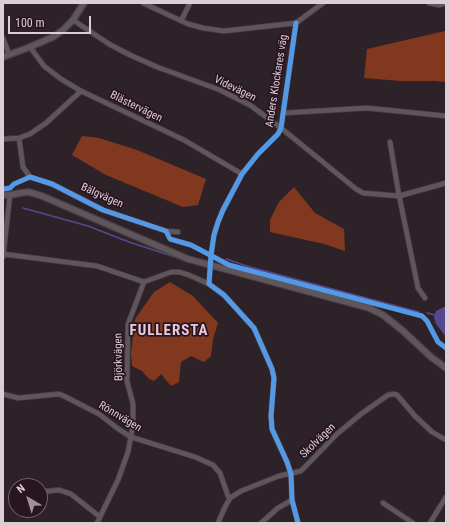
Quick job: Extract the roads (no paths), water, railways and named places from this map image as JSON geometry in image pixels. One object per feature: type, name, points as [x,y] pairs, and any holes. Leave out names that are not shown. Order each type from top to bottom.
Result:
[{"type":"street","points":[[3,38],[6,55],[30,48],[53,37],[63,30],[73,20],[84,3]]},
{"type":"street","points":[[143,3],[181,21],[203,28],[224,31],[296,23],[323,3]]},
{"type":"street","points":[[181,21],[190,3]]},
{"type":"street","points":[[429,3],[440,5],[446,3]]},
{"type":"street","name":"Videvägen","points":[[73,20],[109,44],[157,67],[220,90],[250,105],[363,193],[400,196],[446,183]]},
{"type":"street","name":"Anders Klockares väg","points":[[209,284],[211,255],[218,222],[242,174],[258,154],[278,134],[281,128],[296,23]]},
{"type":"street","name":"Blästervägen","points":[[30,48],[44,66],[55,76],[81,91],[184,140],[242,174]]},
{"type":"street","points":[[3,139],[19,138],[30,134],[42,126],[81,91]]},
{"type":"street","points":[[284,113],[367,108],[446,116]]},
{"type":"street","name":"Bälgvägen","points":[[19,138],[23,167],[30,177],[52,184],[102,210],[166,231],[178,232]]},
{"type":"street","points":[[390,142],[418,288],[425,298]]},
{"type":"street","points":[[3,195],[28,192],[42,196],[188,259],[369,308],[387,319],[446,368]]},
{"type":"street","points":[[3,257],[10,195]]},
{"type":"street","points":[[3,254],[97,266],[144,282],[171,272],[179,272],[209,284],[224,295],[254,328],[274,378],[271,416],[272,428],[291,474],[292,500],[298,523]]},
{"type":"street","name":"Björkvägen","points":[[97,523],[118,480],[128,452],[131,437],[133,425],[133,404],[127,381],[128,324],[144,282]]},
{"type":"street","name":"Rönnvägen","points":[[3,394],[18,398],[59,394],[99,414],[131,437],[195,457],[213,465],[220,473],[230,498]]},
{"type":"street","name":"Skolvägen","points":[[230,498],[241,491],[279,476],[291,474],[300,470],[316,453],[360,414],[388,395],[398,395],[414,416],[432,432],[446,440]]},
{"type":"street","points":[[48,491],[59,490],[70,494],[100,517]]},
{"type":"street","points":[[430,523],[446,497]]},
{"type":"street","points":[[218,523],[230,498]]},
{"type":"street","points":[[261,523],[278,508],[292,500]]},
{"type":"street","points":[[383,502],[413,523]]},
{"type":"waterway","points":[[23,208],[88,226],[129,242],[184,260]]},
{"type":"waterway","points":[[226,259],[250,267],[419,312]]},
{"type":"waterway","points":[[427,313],[435,315]]},
{"type":"district","name":"FULLERSTA","points":[[169,331]]}]
